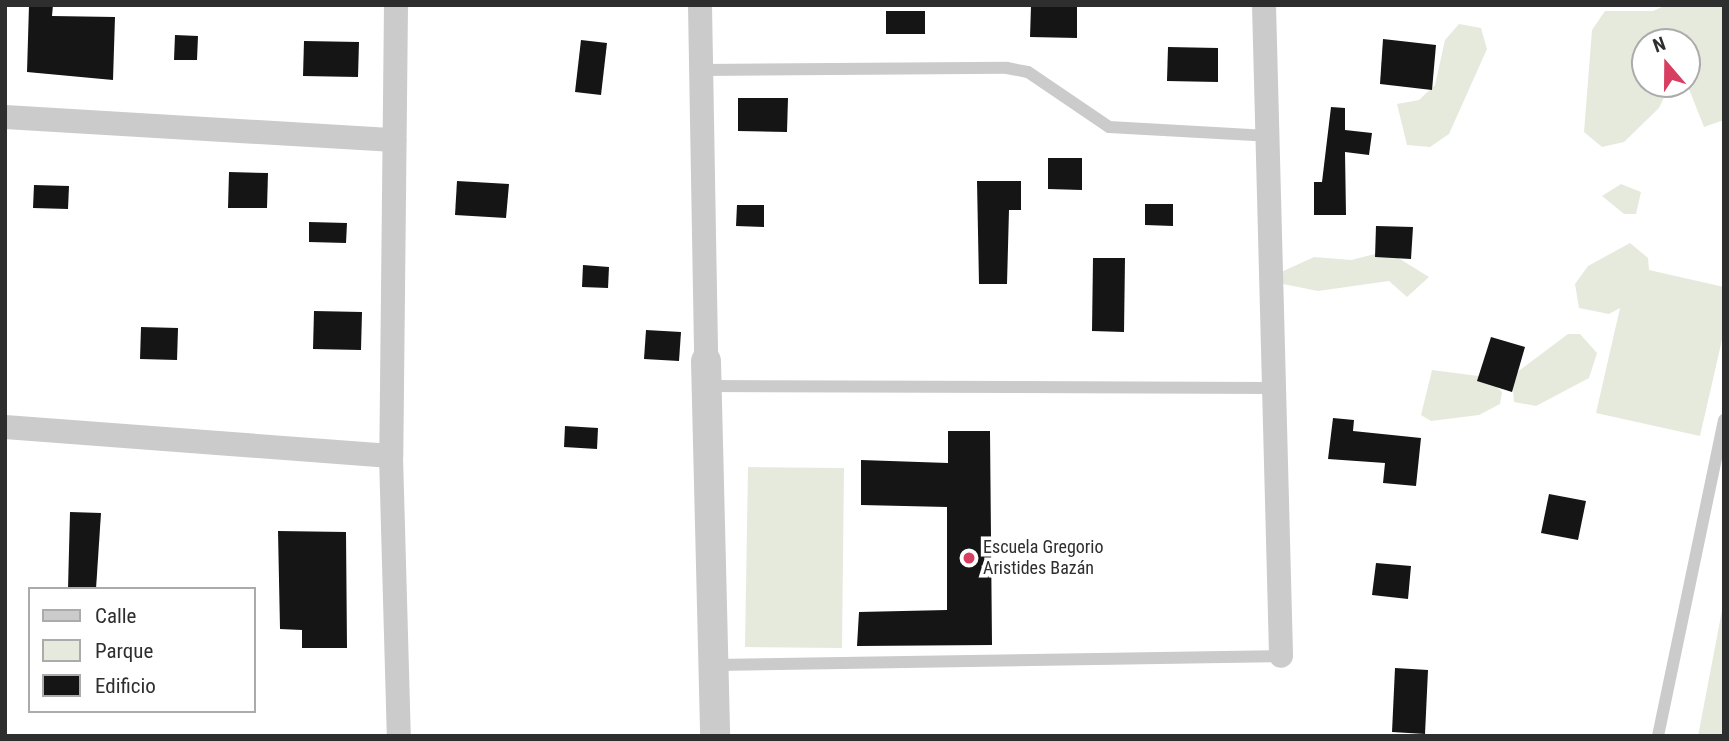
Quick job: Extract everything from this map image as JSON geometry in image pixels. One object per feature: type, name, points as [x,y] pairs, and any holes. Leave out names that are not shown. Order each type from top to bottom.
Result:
[{"type":"street","points":[[396,5],[391,456],[399,736]]},
{"type":"street","points":[[700,5],[715,736]]},
{"type":"street","points":[[1264,5],[1281,656]]},
{"type":"street","points":[[5,117],[394,140]]},
{"type":"street","points":[[5,426],[391,456]]},
{"type":"lane","points":[[701,70],[1007,68],[1028,72],[1109,127],[1268,136]]},
{"type":"lane","points":[[706,373],[1275,388]]},
{"type":"lane","points":[[1658,736],[1724,420]]},
{"type":"lane","points":[[714,665],[1281,656]]},
{"type":"green space","points":[[1666,5],[1724,5],[1724,120],[1704,127],[1693,98],[1701,98],[1701,28],[1631,28],[1631,98],[1664,98],[1659,108],[1624,142],[1602,147],[1584,132],[1592,30],[1605,11],[1653,11]]},
{"type":"green space","points":[[1459,24],[1481,28],[1487,49],[1449,134],[1430,147],[1407,145],[1397,104],[1419,100],[1435,85],[1445,40]]},
{"type":"green space","points":[[1621,184],[1641,192],[1636,214],[1624,214],[1602,196]]},
{"type":"green space","points":[[1630,243],[1648,258],[1649,270],[1724,287],[1724,331],[1700,436],[1596,413],[1620,308],[1609,314],[1579,308],[1575,284],[1588,266]]},
{"type":"green space","points":[[1387,251],[1429,277],[1407,297],[1389,281],[1318,291],[1283,284],[1277,274],[1314,257],[1351,260]]},
{"type":"green space","points":[[1568,334],[1580,334],[1597,353],[1589,378],[1536,406],[1514,402],[1512,376]]},
{"type":"green space","points":[[1432,370],[1486,377],[1502,392],[1500,404],[1479,415],[1431,421],[1421,415]]},
{"type":"green space","points":[[748,467],[844,468],[842,648],[745,647]]},
{"type":"green space","points":[[1724,600],[1724,736],[1698,736]]},
{"type":"building","points":[[29,5],[53,5],[52,16],[115,17],[113,80],[27,72]]},
{"type":"building","points":[[1031,5],[1077,5],[1077,38],[1030,37]]},
{"type":"building","points":[[886,11],[925,11],[925,34],[886,34]]},
{"type":"building","points":[[175,35],[198,36],[197,60],[174,60]]},
{"type":"building","points":[[1383,39],[1436,45],[1432,90],[1380,84]]},
{"type":"building","points":[[581,40],[607,43],[601,95],[575,92]]},
{"type":"building","points":[[304,41],[359,42],[358,77],[303,76]]},
{"type":"building","points":[[1168,47],[1218,48],[1218,82],[1167,81]]},
{"type":"building","points":[[738,98],[788,98],[787,132],[738,131]]},
{"type":"building","points":[[1331,107],[1345,108],[1345,130],[1372,133],[1369,155],[1345,152],[1346,215],[1314,215],[1314,182],[1322,182]]},
{"type":"building","points":[[1048,158],[1082,158],[1082,190],[1048,189]]},
{"type":"building","points":[[229,172],[268,173],[267,208],[228,208]]},
{"type":"building","points":[[457,181],[509,184],[506,218],[455,215]]},
{"type":"building","points":[[977,181],[1021,181],[1021,210],[1009,210],[1007,284],[979,284]]},
{"type":"building","points":[[34,185],[69,186],[68,209],[33,208]]},
{"type":"building","points":[[1145,204],[1173,204],[1173,226],[1145,225]]},
{"type":"building","points":[[737,205],[764,205],[764,227],[736,226]]},
{"type":"building","points":[[309,222],[347,223],[346,243],[309,242]]},
{"type":"building","points":[[1376,226],[1413,227],[1411,259],[1375,257]]},
{"type":"building","points":[[1093,258],[1125,258],[1124,332],[1092,331]]},
{"type":"building","points":[[583,265],[609,267],[608,288],[582,287]]},
{"type":"building","points":[[314,311],[362,312],[361,350],[313,349]]},
{"type":"building","points":[[141,327],[178,328],[177,360],[140,359]]},
{"type":"building","points":[[646,330],[681,332],[679,361],[644,359]]},
{"type":"building","points":[[1491,337],[1525,347],[1512,392],[1477,381]]},
{"type":"building","points":[[1333,418],[1354,420],[1353,431],[1421,438],[1416,486],[1383,483],[1385,463],[1328,459]]},
{"type":"building","points":[[565,426],[598,428],[597,449],[564,447]]},
{"type":"building","name":"Escuela Gregorio Aristides Bazán","points":[[948,431],[990,431],[992,645],[857,646],[859,612],[947,610],[947,507],[861,505],[861,460],[948,463]]},
{"type":"building","points":[[1549,494],[1586,501],[1578,540],[1541,533]]},
{"type":"building","points":[[70,512],[101,513],[96,587],[68,587]]},
{"type":"building","points":[[278,531],[346,532],[347,648],[302,648],[302,630],[280,629]]},
{"type":"building","points":[[1376,563],[1411,566],[1408,599],[1372,595]]},
{"type":"building","points":[[1395,668],[1428,670],[1425,734],[1392,732]]},
{"type":"place","name":"Escuela Gregorio Aristides Bazán","points":[[969,558]]}]
